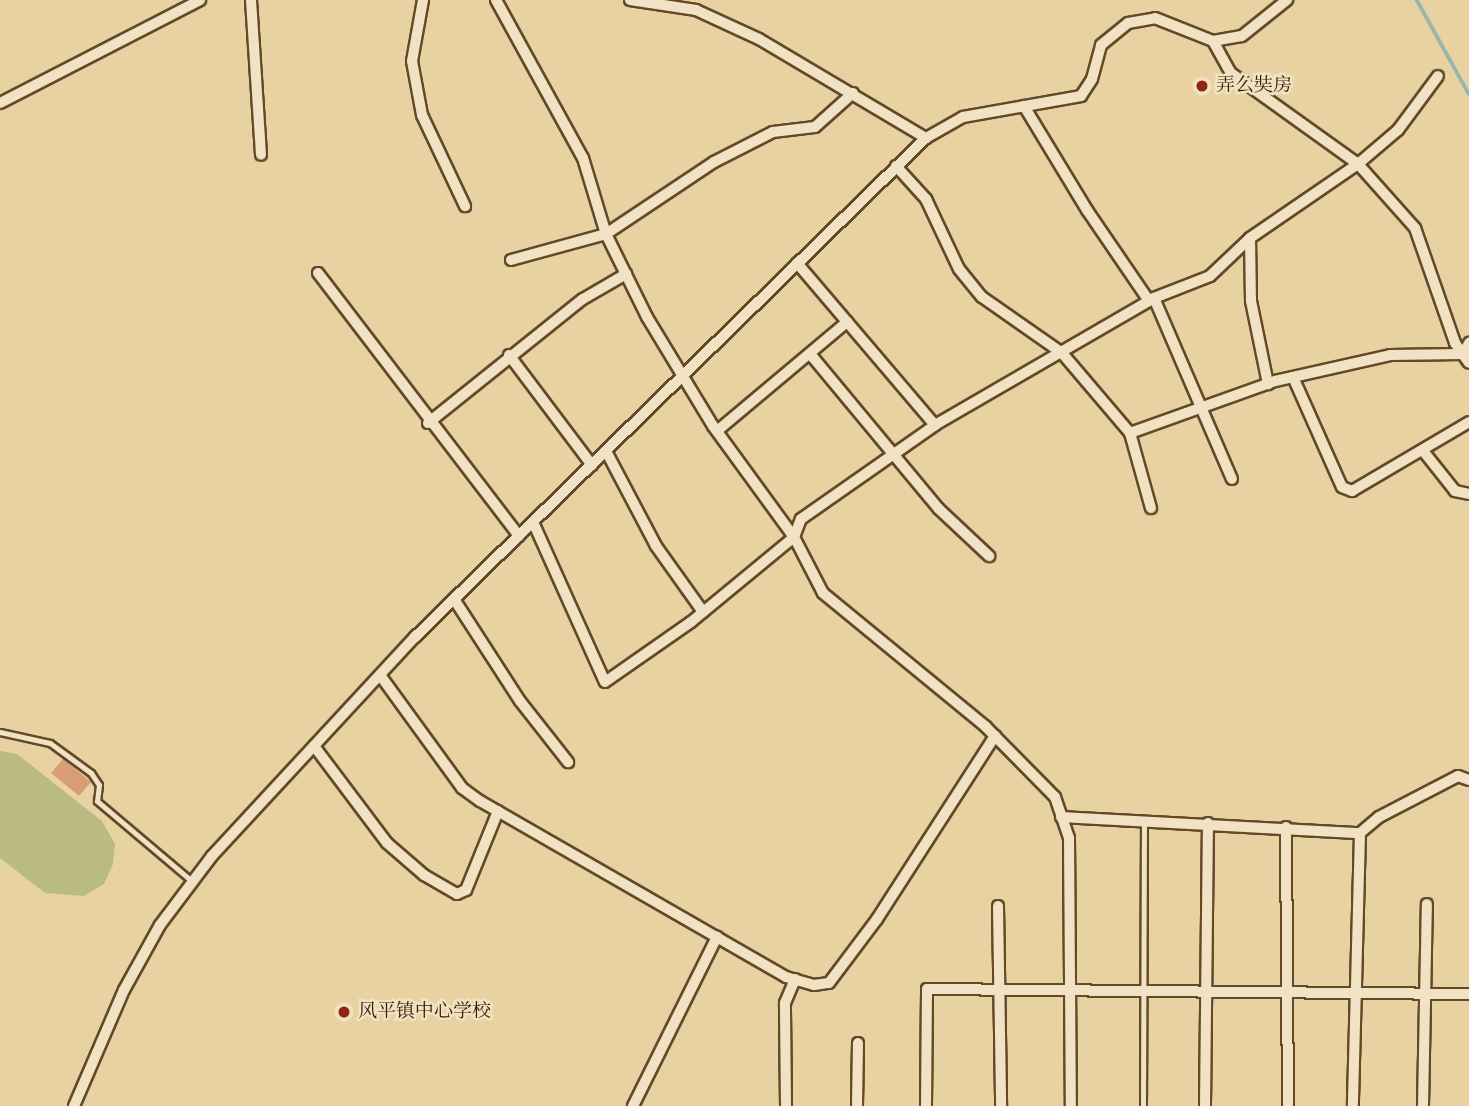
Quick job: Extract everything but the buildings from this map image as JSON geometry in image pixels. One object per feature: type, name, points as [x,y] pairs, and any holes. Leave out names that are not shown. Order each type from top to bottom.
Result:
[{"type":"street","points":[[0,103],[200,0]]},
{"type":"street","points":[[251,0],[261,155]]},
{"type":"street","points":[[423,0],[412,61],[422,115],[465,206]]},
{"type":"street","points":[[496,0],[583,158],[606,234],[681,378],[794,537],[823,593],[995,736],[1055,797],[1069,838],[1071,1106]]},
{"type":"street","points":[[630,0],[698,5],[926,138]]},
{"type":"street","points":[[74,1106],[124,990],[160,925],[193,882],[314,746],[454,599],[926,138],[963,117],[1081,96],[1092,79],[1101,45],[1128,23],[1155,18],[1213,41],[1242,37],[1287,0]]},
{"type":"street","points":[[1213,41],[1231,72],[1358,164],[1415,228],[1466,359]]},
{"type":"street","points":[[533,522],[604,682],[703,612],[794,537],[801,519],[935,425],[1152,299],[1210,276],[1250,239],[1358,164],[1398,130],[1438,76]]},
{"type":"street","points":[[511,260],[606,234],[714,162],[773,132],[815,127],[853,93]]},
{"type":"street","points":[[1024,106],[1152,299],[1232,479]]},
{"type":"street","points":[[896,166],[926,200],[959,269],[982,297],[1062,353],[1130,433],[1151,508]]},
{"type":"street","points":[[1250,239],[1251,302],[1268,384]]},
{"type":"street","points":[[797,263],[935,425]]},
{"type":"street","points":[[318,273],[428,423],[519,536]]},
{"type":"street","points":[[428,423],[509,355],[583,299],[626,274]]},
{"type":"street","points":[[717,431],[811,355],[847,322]]},
{"type":"street","points":[[1466,359],[1469,343]]},
{"type":"street","points":[[509,355],[592,465]]},
{"type":"street","points":[[811,355],[939,509],[989,556]]},
{"type":"street","points":[[1130,433],[1268,384],[1390,355],[1466,359]]},
{"type":"street","points":[[1293,377],[1342,487],[1352,491],[1424,452],[1469,422]]},
{"type":"street","points":[[606,451],[656,546],[703,612]]},
{"type":"street","points":[[1424,452],[1455,491],[1469,494]]},
{"type":"street","points":[[775,510],[801,519]]},
{"type":"street","points":[[454,599],[520,701],[568,762]]},
{"type":"street","points":[[380,675],[463,788],[498,811],[795,979],[830,983],[877,919],[995,736]]},
{"type":"street","points":[[314,746],[387,843],[424,875],[457,894],[466,890],[498,811]]},
{"type":"street","points":[[1061,817],[1360,832],[1379,817],[1468,777]]},
{"type":"street","points":[[1205,1106],[1208,823]]},
{"type":"street","points":[[1286,827],[1288,1106]]},
{"type":"street","points":[[1353,1106],[1353,993],[1360,832]]},
{"type":"street","points":[[1423,1106],[1427,904]]},
{"type":"street","points":[[998,906],[1000,1106]]},
{"type":"street","points":[[633,1106],[718,937]]},
{"type":"street","points":[[786,1106],[785,1003],[795,979]]},
{"type":"street","points":[[926,1106],[927,989],[1469,994]]},
{"type":"street","points":[[857,1106],[858,1043]]},
{"type":"lane","points":[[0,732],[50,743],[91,774],[99,785],[97,801],[193,882]]},
{"type":"lane","points":[[1143,1106],[1144,820]]},
{"type":"green space","points":[[0,751],[17,754],[102,821],[115,844],[113,864],[104,884],[84,896],[45,893],[0,858]]},
{"type":"waterway","points":[[1417,0],[1469,94]]},
{"type":"place","name":"弄么奘房","points":[[1202,86]]},
{"type":"place","name":"风平镇中心学校","points":[[344,1012]]}]
